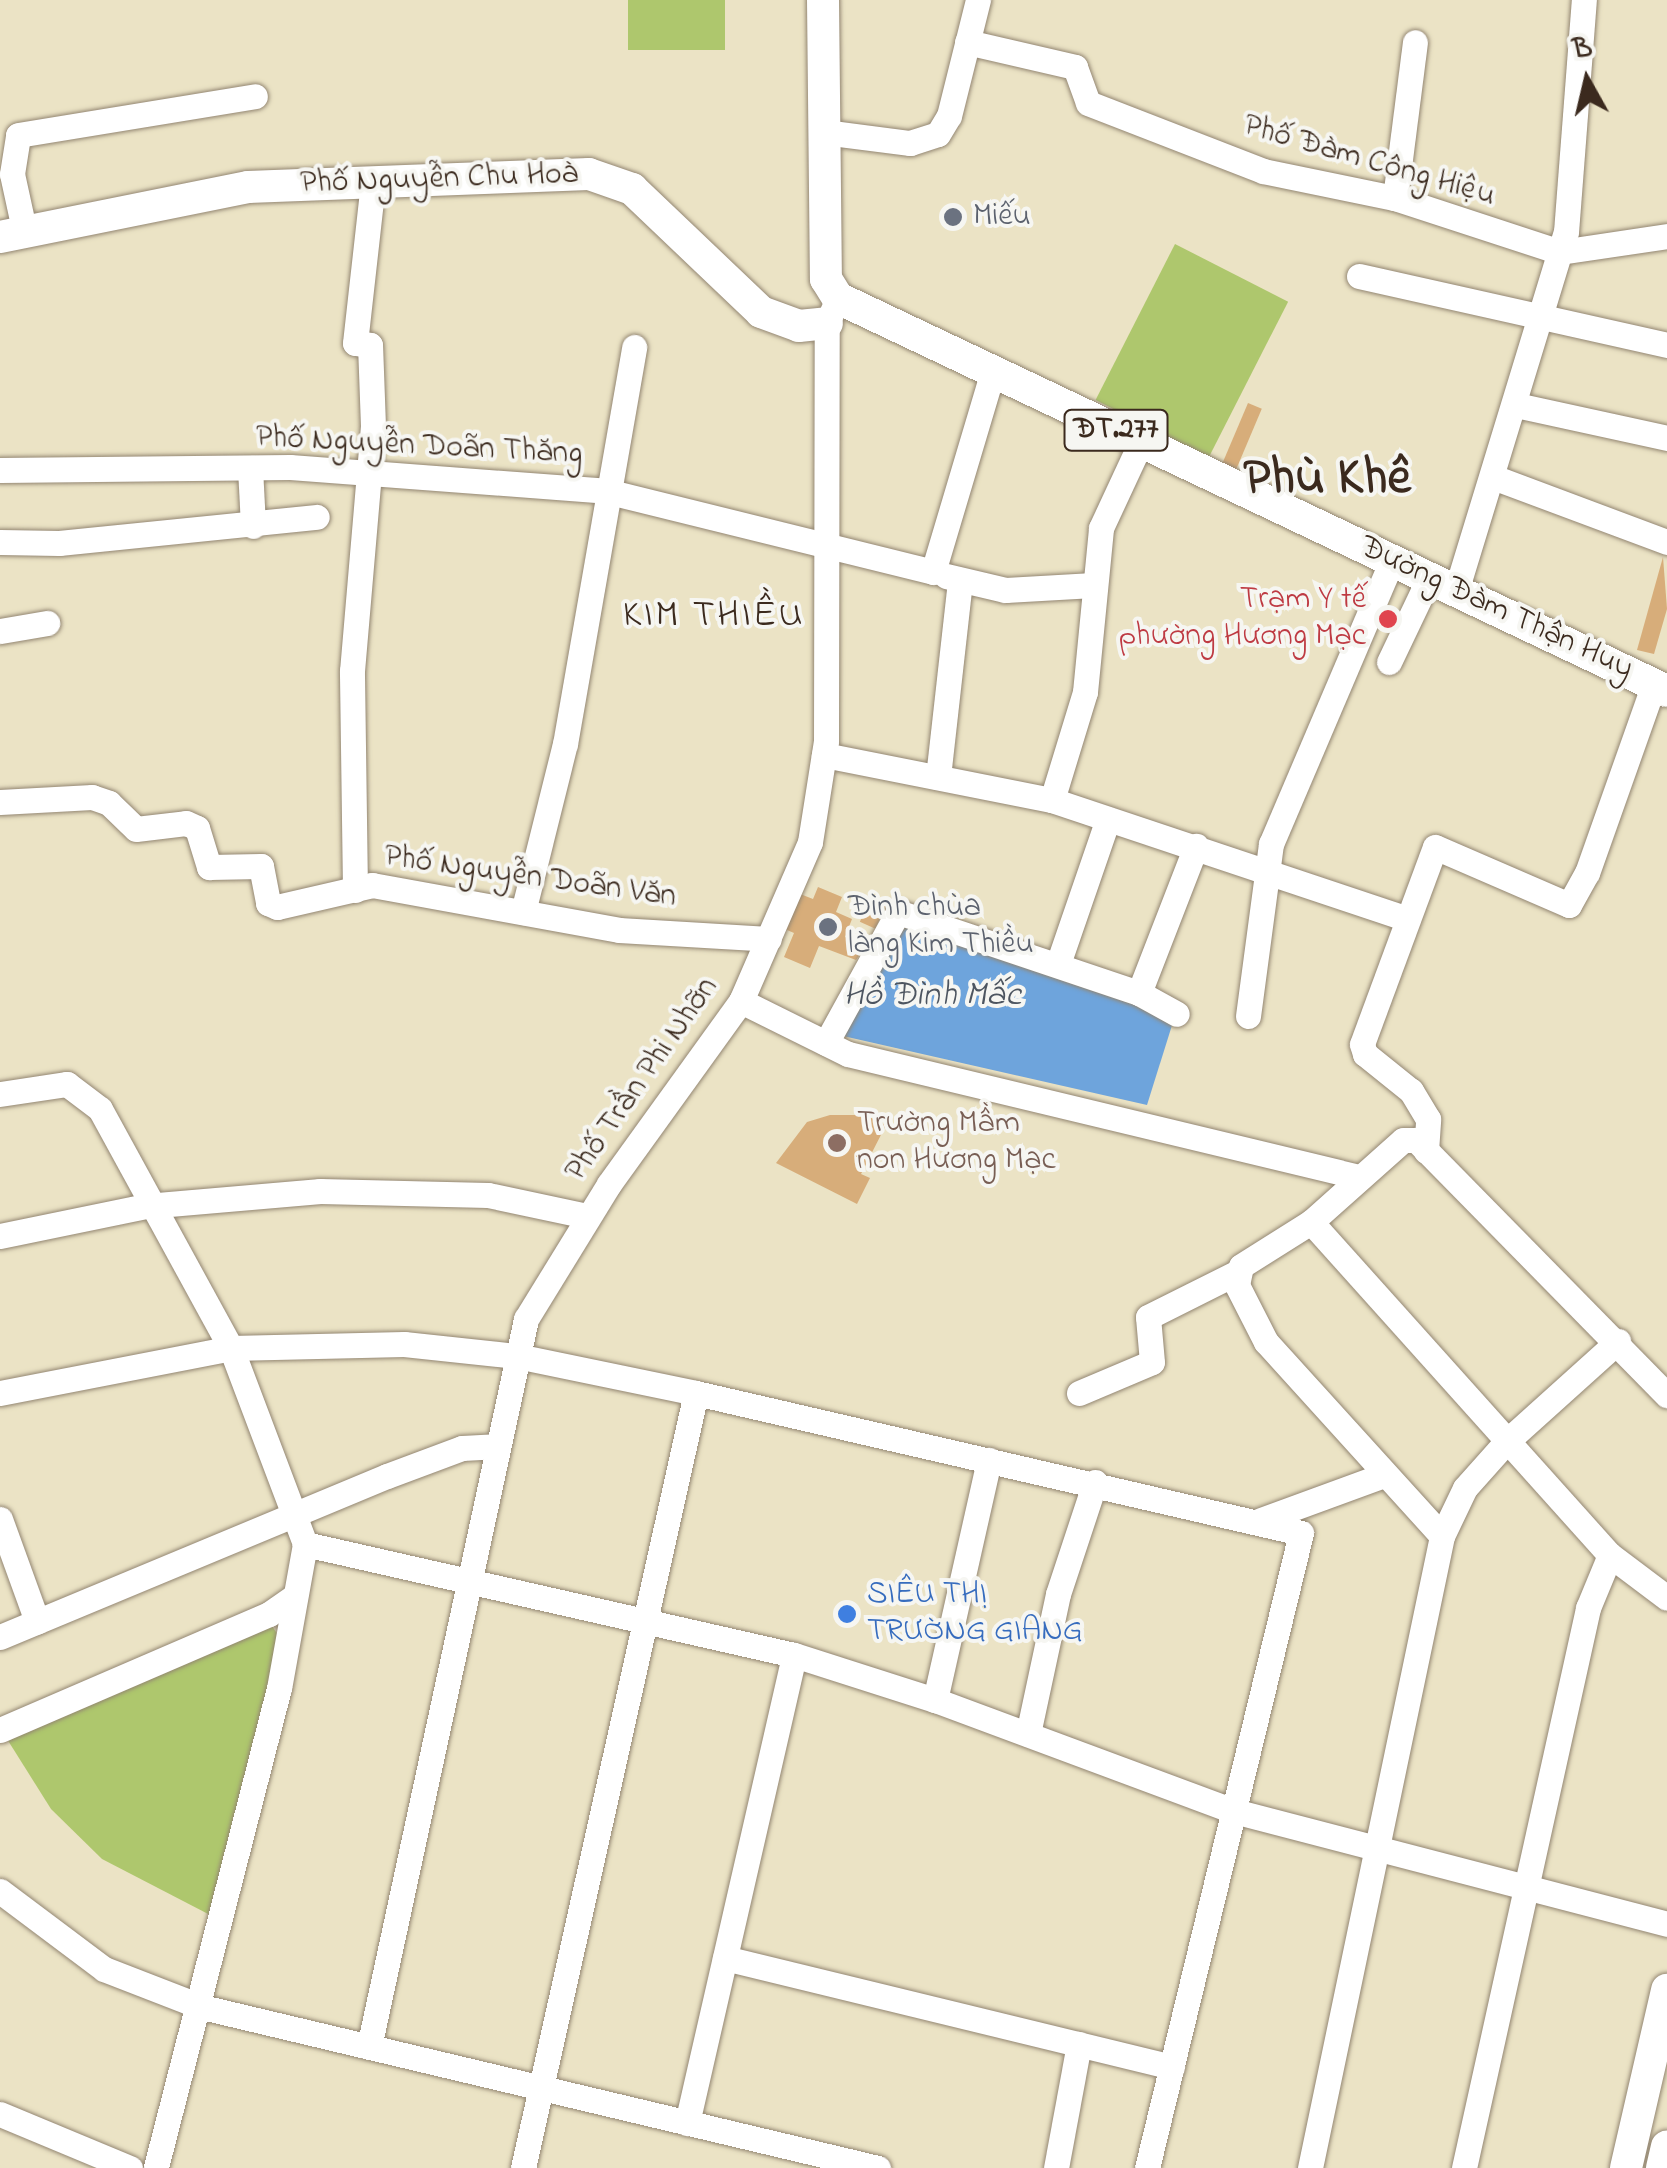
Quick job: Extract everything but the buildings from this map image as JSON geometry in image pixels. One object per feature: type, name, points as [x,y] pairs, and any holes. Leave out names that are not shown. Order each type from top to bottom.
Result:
[{"type":"main road","points":[[823,0],[826,279],[833,311]]},
{"type":"main road","name":"Phố Nguyễn Chu Hoà","points":[[12,233],[248,187],[590,174],[632,189],[761,312],[799,326],[833,311]]},
{"type":"main road","name":"Đường Đàm Thận Huy","points":[[833,311],[993,371],[1660,688]]},
{"type":"main road","points":[[1626,2168],[1667,1990]]},
{"type":"main road","points":[[1662,2168],[1667,2146]]},
{"type":"street","points":[[824,132],[926,142],[949,116],[978,0]]},
{"type":"street","points":[[1389,662],[1443,584],[1492,477],[1542,317],[1560,252],[1577,145],[1584,0]]},
{"type":"street","name":"Phố Đàm Công Hiệu","points":[[968,42],[1075,67],[1088,102],[1263,171],[1396,198],[1560,252],[1667,236]]},
{"type":"street","points":[[1396,198],[1414,42]]},
{"type":"street","points":[[12,233],[12,174],[18,135],[256,96]]},
{"type":"street","points":[[356,890],[352,689],[364,472],[373,426],[370,345],[355,343],[372,182]]},
{"type":"street","points":[[1359,276],[1667,345]]},
{"type":"street","name":"Phố Trần Phi Nhỡn","points":[[369,2048],[472,1581],[494,1446],[526,1320],[587,1216],[741,1001],[810,842],[824,755],[833,311]]},
{"type":"street","points":[[522,912],[565,744],[634,347]]},
{"type":"street","points":[[934,572],[993,371]]},
{"type":"street","points":[[1516,404],[1667,438]]},
{"type":"street","points":[[1052,800],[1084,692],[1101,528],[1141,442]]},
{"type":"street","points":[[250,468],[252,526]]},
{"type":"street","name":"Phố Nguyễn Doãn Thăng","points":[[0,470],[250,468],[364,472],[606,491],[827,548],[898,559],[1005,590],[1094,585]]},
{"type":"street","points":[[1492,477],[1667,542]]},
{"type":"street","points":[[0,542],[58,543],[317,517]]},
{"type":"street","points":[[1248,1016],[1267,872],[1293,781],[1392,560]]},
{"type":"street","points":[[938,778],[960,580]]},
{"type":"street","points":[[0,631],[48,623]]},
{"type":"street","points":[[1426,1150],[1428,1120],[1420,1105],[1362,1044],[1435,847],[1569,905],[1660,688]]},
{"type":"street","points":[[824,755],[1052,800],[1406,919]]},
{"type":"street","name":"Phố Nguyễn Doãn Văn","points":[[0,802],[92,798],[110,803],[136,828],[186,823],[196,828],[208,867],[260,866],[268,904],[277,907],[372,885],[619,930],[768,939]]},
{"type":"street","points":[[1058,964],[1108,819]]},
{"type":"street","points":[[1139,993],[1196,846]]},
{"type":"street","points":[[826,1043],[898,912],[1139,993],[1177,1014]]},
{"type":"street","points":[[741,1001],[848,1054],[1359,1177]]},
{"type":"street","points":[[0,1094],[67,1084],[86,1092],[158,1205],[232,1348],[305,1544],[202,2006],[156,2168]]},
{"type":"street","points":[[1079,1393],[1152,1362],[1148,1317],[1236,1273],[1310,1222],[1403,1140],[1416,1140],[1667,1395]]},
{"type":"street","points":[[0,1236],[158,1205],[320,1191],[488,1196],[587,1216]]},
{"type":"street","points":[[1310,1222],[1610,1555],[1667,1598]]},
{"type":"street","points":[[1236,1273],[1260,1334],[1381,1476],[1442,1536]]},
{"type":"street","points":[[1310,2168],[1442,1536],[1465,1488],[1506,1442],[1618,1341]]},
{"type":"street","points":[[0,1393],[232,1348],[404,1344],[517,1356],[1094,1482],[1261,1520],[1301,1533],[1147,2168]]},
{"type":"street","points":[[523,2168],[696,1393]]},
{"type":"street","points":[[0,1637],[462,1448],[494,1446]]},
{"type":"street","points":[[935,1700],[989,1460]]},
{"type":"street","points":[[1261,1520],[1381,1476]]},
{"type":"street","points":[[1028,1734],[1058,1594],[1094,1482]]},
{"type":"street","points":[[0,1519],[37,1621]]},
{"type":"street","points":[[305,1544],[646,1618],[794,1656],[935,1700],[1234,1812],[1667,1924]]},
{"type":"street","points":[[1464,2168],[1588,1608],[1610,1555]]},
{"type":"street","points":[[0,1730],[269,1614],[296,1596]]},
{"type":"street","points":[[687,2123],[794,1656]]},
{"type":"street","points":[[0,1891],[104,1969],[202,2006],[878,2168]]},
{"type":"street","points":[[724,1958],[1172,2067]]},
{"type":"street","points":[[1056,2168],[1079,2044]]},
{"type":"street","points":[[0,2114],[100,2163],[130,2168]]},
{"type":"green space","points":[[628,0],[725,0],[725,50],[628,50]]},
{"type":"green space","points":[[1175,244],[1288,302],[1209,458],[1096,400]]},
{"type":"green space","points":[[270,1623],[280,1638],[212,1916],[102,1859],[51,1809],[7,1739]]},
{"type":"water","name":"Hồ Đình Mấc","points":[[897,925],[1130,997],[1173,1022],[1147,1105],[843,1036]]},
{"type":"place","name":"Miếu","points":[[953,217]]},
{"type":"place","name":"Trạm Y tế phường Hương Mạc","points":[[1388,619]]},
{"type":"place","name":"Đình chùa làng Kim Thiều","points":[[828,927]]},
{"type":"place","name":"Trường Mầm non Hương Mạc","points":[[837,1143]]},
{"type":"place","name":"SIÊU THỊ TRƯỜNG GIANG","points":[[847,1614]]},
{"type":"district","name":"Phù Khê","points":[[1327,480]]},
{"type":"district","name":"KIM THIỀU","points":[[714,617]]}]
